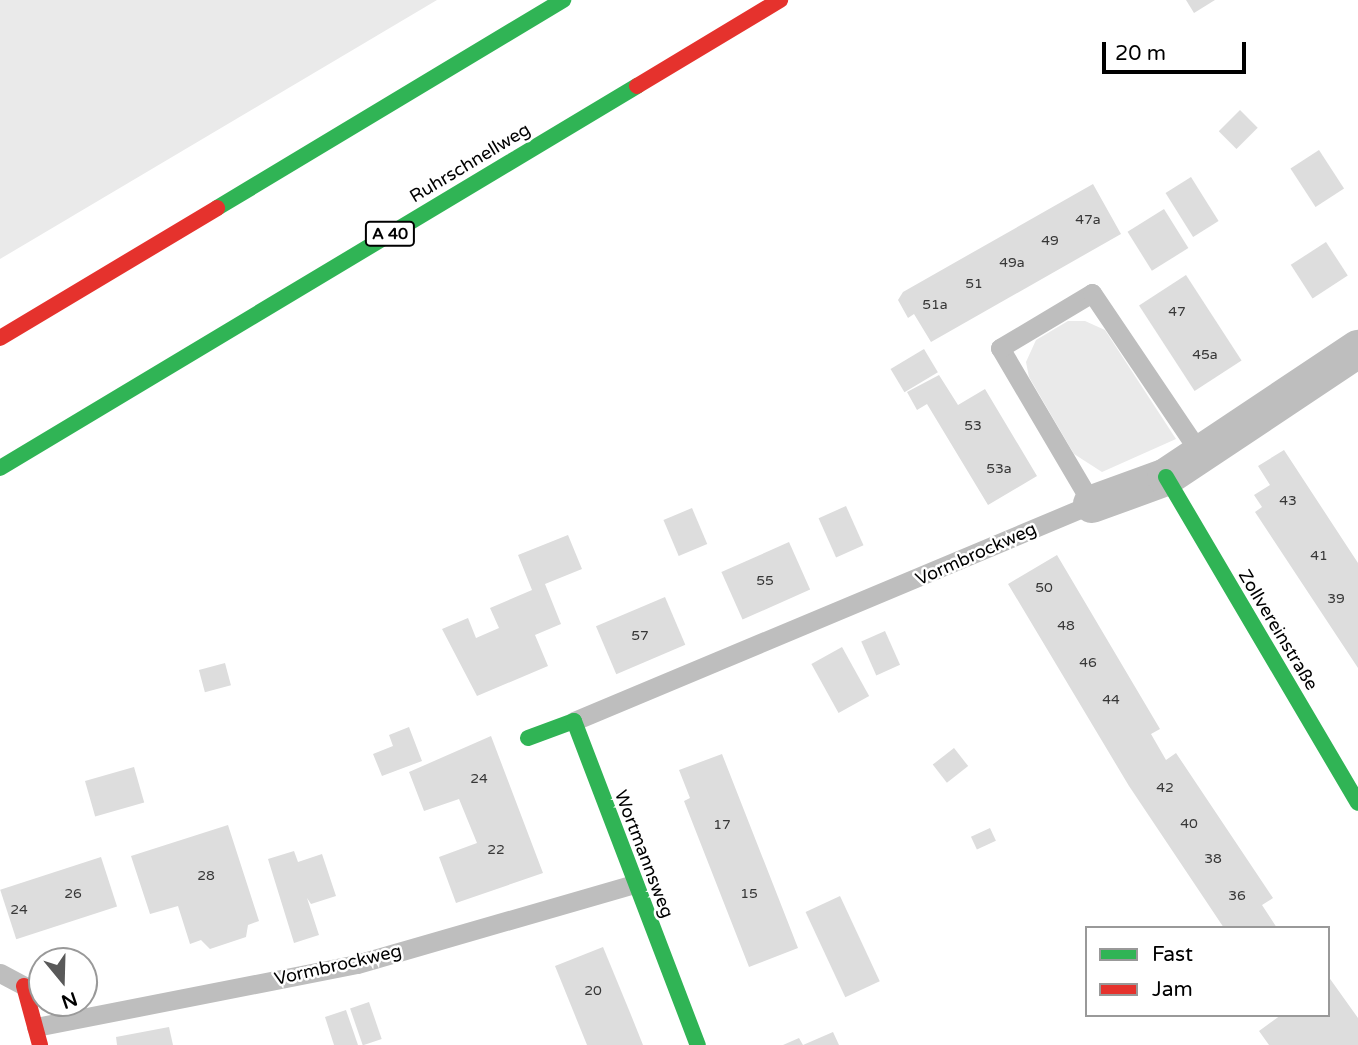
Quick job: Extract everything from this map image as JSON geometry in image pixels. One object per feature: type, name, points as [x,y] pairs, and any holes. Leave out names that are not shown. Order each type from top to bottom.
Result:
[{"type":"main road","points":[[0,338],[563,0]]},
{"type":"main road","name":"Ruhrschnellweg","points":[[0,468],[780,0]]},
{"type":"main road","name":"Zollvereinstraße","points":[[1166,477],[1358,803]]},
{"type":"main road","points":[[528,738],[574,721]]},
{"type":"main road","name":"Wortmannsweg","points":[[574,721],[634,884],[698,1045]]},
{"type":"main road","points":[[24,986],[38,1036]]},
{"type":"street","name":"Vormbrockweg","points":[[1092,504],[1166,477],[1358,349]]},
{"type":"lane","points":[[1092,504],[1000,348],[1092,293],[1200,453]]},
{"type":"lane","name":"Vormbrockweg","points":[[574,721],[1092,504]]},
{"type":"lane","name":"Vormbrockweg","points":[[38,1036],[357,964],[634,884]]},
{"type":"lane","points":[[0,973],[24,986]]},
{"type":"shaded area","points":[[0,0],[437,0],[0,259]]},
{"type":"shaded area","points":[[1068,321],[1085,321],[1105,330],[1176,439],[1102,472],[1074,454],[1029,377],[1026,362],[1036,340]]},
{"type":"building","points":[[1186,0],[1215,0],[1194,13]]},
{"type":"building","points":[[1240,110],[1258,128],[1236,149],[1219,131]]},
{"type":"building","points":[[1319,150],[1344,189],[1316,207],[1290,169]]},
{"type":"building","points":[[1191,177],[1219,221],[1193,237],[1166,193]]},
{"type":"building","points":[[1093,184],[1121,234],[931,342],[914,314],[908,318],[898,300],[903,292]]},
{"type":"building","points":[[1164,209],[1188,248],[1152,271],[1128,232]]},
{"type":"building","points":[[1326,242],[1348,276],[1313,298],[1291,265]]},
{"type":"building","points":[[1186,275],[1242,361],[1195,391],[1139,305]]},
{"type":"building","points":[[924,349],[938,372],[904,392],[891,369]]},
{"type":"building","points":[[939,375],[958,405],[985,389],[1037,476],[988,505],[927,404],[917,410],[907,392]]},
{"type":"building","points":[[1284,450],[1358,563],[1358,668],[1255,512],[1262,507],[1254,495],[1270,485],[1258,466]]},
{"type":"building","points":[[846,506],[863,545],[836,557],[819,518]]},
{"type":"building","points":[[692,508],[707,544],[679,556],[663,520]]},
{"type":"building","points":[[568,535],[582,569],[545,584],[561,624],[535,635],[548,666],[477,696],[442,629],[468,618],[476,638],[499,628],[490,608],[532,590],[518,555]]},
{"type":"building","points":[[789,542],[810,590],[743,620],[721,572]]},
{"type":"building","points":[[1057,555],[1160,729],[1151,734],[1166,760],[1176,753],[1273,898],[1262,905],[1276,926],[1223,926],[1129,786],[1008,584]]},
{"type":"building","points":[[665,597],[685,645],[616,674],[596,626]]},
{"type":"building","points":[[885,631],[900,665],[876,675],[861,642]]},
{"type":"building","points":[[842,647],[869,696],[839,713],[811,664]]},
{"type":"building","points":[[225,663],[231,685],[205,692],[199,670]]},
{"type":"building","points":[[409,727],[422,761],[382,776],[373,754],[393,746],[389,735]]},
{"type":"building","points":[[491,736],[543,873],[456,903],[439,857],[477,843],[459,799],[424,811],[409,772]]},
{"type":"building","points":[[954,748],[968,766],[947,783],[933,765]]},
{"type":"building","points":[[722,754],[798,948],[749,967],[684,801],[690,798],[679,770]]},
{"type":"building","points":[[134,767],[144,803],[95,817],[85,781]]},
{"type":"building","points":[[228,825],[259,921],[248,925],[246,937],[210,949],[201,940],[190,944],[178,906],[150,914],[131,856]]},
{"type":"building","points":[[990,828],[996,841],[977,850],[971,837]]},
{"type":"building","points":[[294,851],[298,862],[322,854],[336,896],[311,904],[307,898],[319,935],[294,943],[268,859]]},
{"type":"building","points":[[101,857],[117,906],[16,939],[0,890]]},
{"type":"building","points":[[840,896],[880,981],[845,997],[806,912]]},
{"type":"building","points":[[603,947],[643,1045],[587,1045],[555,966]]},
{"type":"building","points":[[1330,979],[1358,1018],[1358,1045],[1269,1045],[1259,1031],[1278,1017],[1330,1017]]},
{"type":"building","points":[[369,1002],[382,1039],[363,1045],[350,1009]]},
{"type":"building","points":[[346,1010],[358,1045],[334,1045],[325,1017]]},
{"type":"building","points":[[169,1027],[173,1045],[117,1045],[116,1037]]},
{"type":"building","points":[[833,1032],[839,1045],[803,1045]]},
{"type":"building","points":[[799,1038],[803,1045],[783,1045]]},
{"type":"traffic: fast","points":[[217,208],[563,0]]},
{"type":"traffic: fast","points":[[0,468],[637,86]]},
{"type":"traffic: fast","points":[[1166,477],[1358,803]]},
{"type":"traffic: fast","points":[[528,738],[574,721],[698,1045]]},
{"type":"traffic: jam","points":[[637,86],[780,0]]},
{"type":"traffic: jam","points":[[0,338],[217,208]]},
{"type":"traffic: jam","points":[[24,986],[40,1045]]}]
